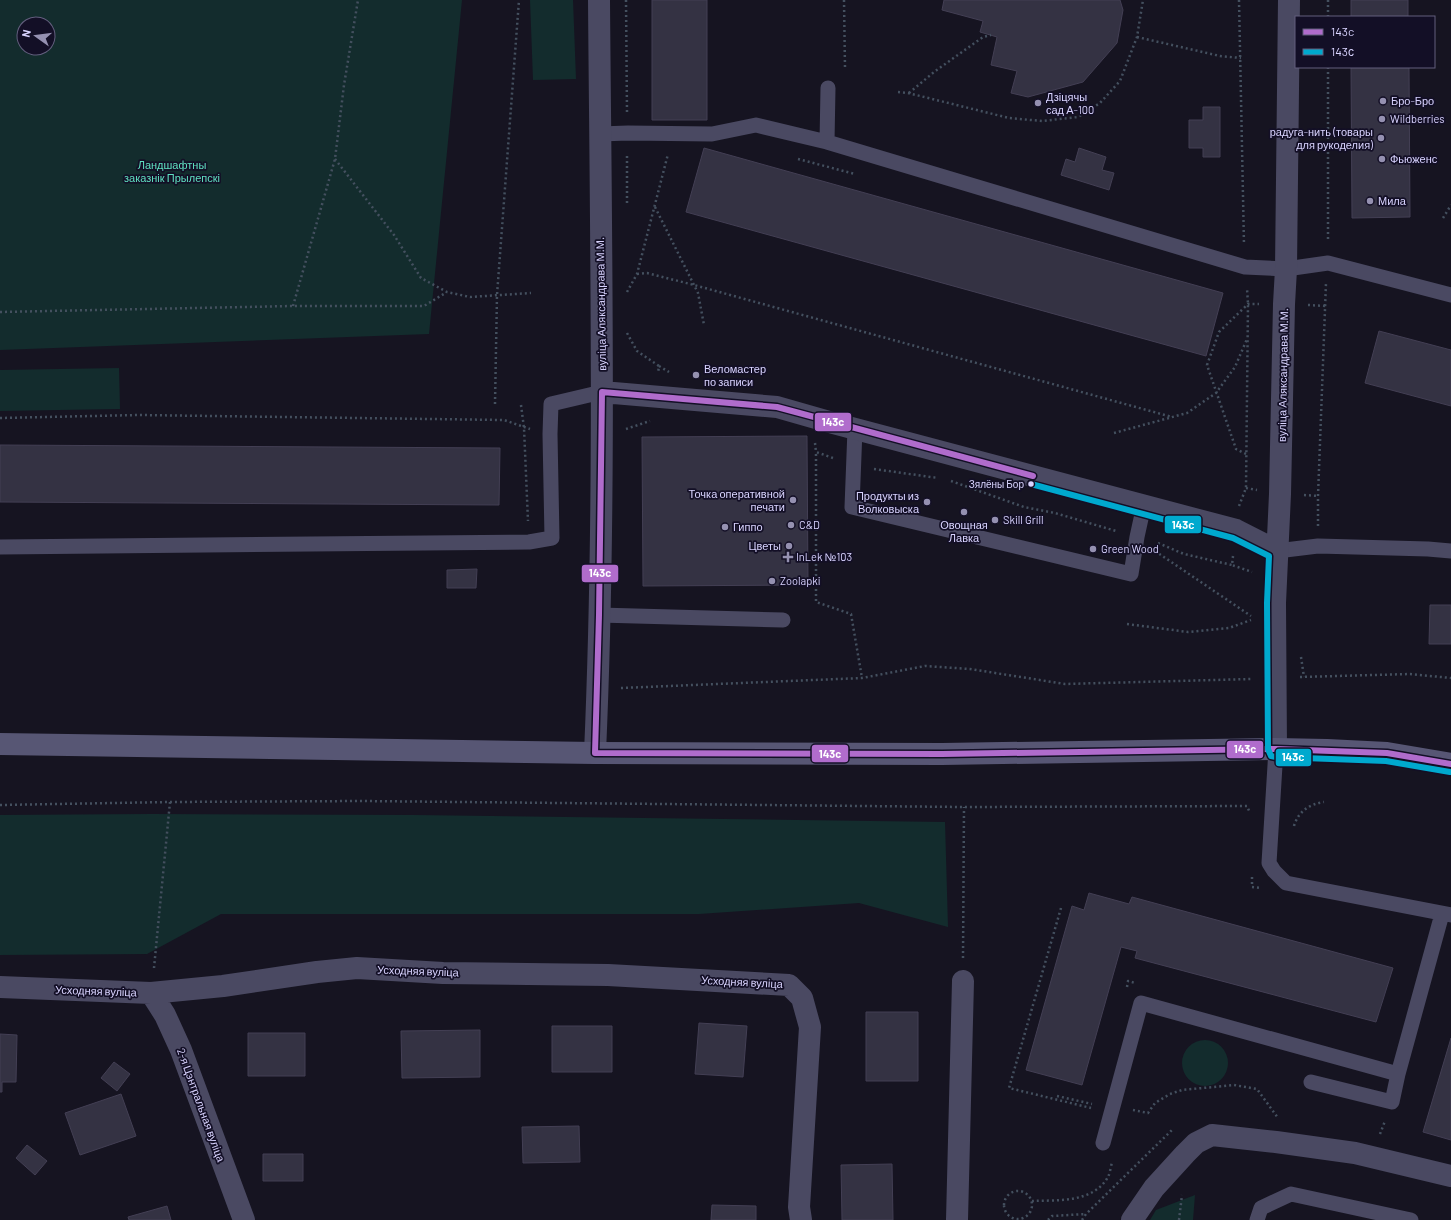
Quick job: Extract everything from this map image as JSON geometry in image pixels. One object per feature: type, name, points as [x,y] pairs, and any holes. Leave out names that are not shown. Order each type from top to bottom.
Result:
[{"type":"main road","points":[[0,744],[595,753],[942,754],[1276,749],[1387,753],[1451,764]]},
{"type":"street","name":"вуліца Аляксандрава М.М.","points":[[595,753],[600,616],[602,392],[598,0]]},
{"type":"street","name":"вуліца Аляксандрава М.М.","points":[[1276,749],[1275,603],[1280,494],[1286,269],[1289,0]]},
{"type":"street","points":[[602,392],[777,407],[1236,530],[1277,551]]},
{"type":"street","name":"Усходняя вуліца","points":[[0,987],[151,993],[223,986],[317,972],[357,968],[443,973],[608,975],[789,985],[802,998],[810,1027],[800,1207],[801,1220]]},
{"type":"street","points":[[956,1220],[963,981]]},
{"type":"street","name":"2-я Цэнтральная вуліца","points":[[151,993],[165,1015],[181,1050],[244,1220]]},
{"type":"street","points":[[1132,1220],[1154,1188],[1196,1143],[1212,1135],[1355,1153],[1451,1176]]},
{"type":"lane","points":[[827,142],[828,88]]},
{"type":"lane","points":[[600,134],[712,134],[756,125],[827,142],[1245,267],[1286,269],[1328,263],[1451,296]]},
{"type":"lane","points":[[0,547],[529,542],[552,538],[550,434],[551,404],[602,392]]},
{"type":"lane","points":[[855,429],[852,507],[1131,574],[1144,505]]},
{"type":"lane","points":[[1277,551],[1318,546],[1451,551]]},
{"type":"lane","points":[[600,616],[782,620]]},
{"type":"lane","points":[[1276,749],[1269,863],[1274,871],[1286,883],[1447,914],[1398,1074],[1392,1102],[1311,1082]]},
{"type":"lane","points":[[1103,1143],[1141,1003],[1398,1074]]},
{"type":"lane","points":[[1257,1220],[1261,1208],[1291,1194],[1411,1220]]},
{"type":"path","points":[[293,306],[335,159],[344,85],[358,0]]},
{"type":"path","points":[[495,404],[498,295],[519,0]]},
{"type":"path","points":[[844,0],[845,68]]},
{"type":"path","points":[[898,92],[908,93],[1009,118],[1042,121],[1078,117],[1100,103],[1120,81],[1137,37],[1143,0]]},
{"type":"path","points":[[1239,0],[1248,337],[1246,488],[1240,504],[1232,565],[1257,574]]},
{"type":"path","points":[[1328,0],[1328,16]]},
{"type":"path","points":[[908,93],[934,72],[983,37],[991,35]]},
{"type":"path","points":[[1137,37],[1220,56],[1240,58]]},
{"type":"path","points":[[1318,546],[1318,496],[1326,280],[1328,263],[1328,68]]},
{"type":"path","points":[[627,298],[627,291],[638,274],[673,133]]},
{"type":"path","points":[[793,157],[859,176]]},
{"type":"path","points":[[335,159],[394,236],[421,278],[447,292],[470,297],[531,293]]},
{"type":"path","points":[[1443,218],[1451,205]]},
{"type":"path","points":[[655,207],[698,293],[704,325]]},
{"type":"path","points":[[638,274],[647,273],[694,285],[1172,417]]},
{"type":"path","points":[[1241,286],[1247,290]]},
{"type":"path","points":[[0,312],[293,306],[424,306],[447,292]]},
{"type":"path","points":[[1246,454],[1236,449],[1207,365],[1219,332],[1248,304]]},
{"type":"path","points":[[626,332],[636,351],[659,366],[656,397]]},
{"type":"path","points":[[1114,433],[1187,413],[1216,393],[1235,367],[1248,337]]},
{"type":"path","points":[[521,405],[524,428],[529,542]]},
{"type":"path","points":[[0,418],[138,415],[504,420],[524,428],[550,434]]},
{"type":"path","points":[[1127,624],[1188,632],[1229,628],[1255,618],[1149,547]]},
{"type":"path","points":[[851,614],[862,678]]},
{"type":"path","points":[[1301,656],[1304,677]]},
{"type":"path","points":[[598,688],[862,678],[925,666],[970,669],[1065,684],[1410,674],[1451,678]]},
{"type":"path","points":[[0,805],[361,801],[964,806],[1247,806],[1259,834],[1292,837],[1294,824],[1301,812],[1316,803],[1324,802]]},
{"type":"path","points":[[151,993],[170,802]]},
{"type":"path","points":[[963,981],[964,806]]},
{"type":"path","points":[[1252,872],[1252,887],[1267,890]]},
{"type":"path","points":[[1061,908],[1010,1088],[1110,1114]]},
{"type":"path","points":[[1126,988],[1128,981],[1136,983]]},
{"type":"path","points":[[1057,1096],[1095,1105]]},
{"type":"path","points":[[1014,1192],[1024,1193],[1032,1201],[1030,1212],[1022,1219],[1011,1218],[1004,1209],[1005,1198],[1014,1192]]},
{"type":"path","points":[[1048,1220],[1052,1216],[1086,1214],[1082,1220]]},
{"type":"green space","name":"Ландшафтны заказнік Прылепскі","points":[[0,0],[462,0],[429,334],[0,350]]},
{"type":"green space","points":[[530,0],[573,0],[576,79],[533,80]]},
{"type":"green space","points":[[119,368],[120,409],[0,411],[0,370]]},
{"type":"green space","points":[[0,815],[414,815],[945,822],[948,927],[859,903],[699,914],[221,914],[147,954],[0,955]]},
{"type":"green space","points":[[1201,1040],[1209,1040],[1218,1044],[1224,1050],[1228,1063],[1224,1076],[1218,1082],[1209,1086],[1201,1086],[1192,1082],[1186,1076],[1182,1067],[1182,1059],[1186,1050],[1192,1044]]},
{"type":"green space","points":[[1195,1195],[1193,1220],[1150,1220],[1156,1210]]},
{"type":"building","points":[[652,0],[707,0],[707,120],[652,120]]},
{"type":"building","points":[[944,0],[1120,0],[1123,10],[1117,43],[1083,82],[1028,97],[1011,93],[1017,71],[991,65],[997,37],[980,32],[983,21],[942,10]]},
{"type":"building","points":[[1351,0],[1408,0],[1408,16],[1351,16]]},
{"type":"building","points":[[1351,68],[1409,68],[1410,217],[1352,218]]},
{"type":"building","points":[[1203,107],[1220,107],[1220,157],[1203,157],[1203,148],[1189,148],[1189,120],[1203,120]]},
{"type":"building","points":[[704,148],[1223,293],[1206,356],[686,212]]},
{"type":"building","points":[[1079,148],[1106,157],[1102,170],[1114,173],[1109,190],[1061,175],[1066,159],[1075,162]]},
{"type":"building","points":[[1379,331],[1451,350],[1451,406],[1365,383]]},
{"type":"building","name":"Гиппо","points":[[807,436],[808,585],[643,586],[642,437]]},
{"type":"building","points":[[0,445],[500,448],[499,505],[0,502]]},
{"type":"building","points":[[477,569],[476,588],[447,588],[447,570]]},
{"type":"building","points":[[1430,605],[1451,605],[1451,644],[1429,644]]},
{"type":"building","points":[[1089,893],[1129,904],[1132,897],[1393,968],[1376,1022],[1135,958],[1137,951],[1121,947],[1082,1085],[1026,1070],[1072,906],[1084,910]]},
{"type":"building","points":[[866,1012],[918,1012],[918,1081],[866,1081]]},
{"type":"building","points":[[699,1023],[747,1026],[743,1077],[695,1074]]},
{"type":"building","points":[[552,1026],[612,1026],[612,1072],[552,1072]]},
{"type":"building","points":[[480,1030],[480,1077],[402,1078],[401,1031]]},
{"type":"building","points":[[248,1033],[305,1033],[305,1076],[248,1076]]},
{"type":"building","points":[[0,1034],[17,1035],[16,1082],[2,1082],[2,1092],[0,1092]]},
{"type":"building","points":[[1451,1038],[1451,1140],[1423,1132]]},
{"type":"building","points":[[114,1062],[130,1074],[117,1091],[101,1078]]},
{"type":"building","points":[[121,1094],[136,1136],[80,1155],[65,1113]]},
{"type":"building","points":[[579,1126],[580,1162],[523,1163],[522,1127]]},
{"type":"building","points":[[27,1145],[47,1161],[35,1175],[16,1158]]},
{"type":"building","points":[[263,1154],[303,1154],[303,1181],[263,1181]]},
{"type":"building","points":[[892,1164],[893,1220],[842,1220],[841,1165]]},
{"type":"building","points":[[712,1205],[756,1206],[756,1220],[711,1220]]},
{"type":"building","points":[[167,1206],[171,1220],[129,1220],[128,1217]]},
{"type":"transit line","name":"143c","points":[[1033,476],[777,407],[602,392],[599,615],[595,753],[942,754],[1276,749],[1387,753],[1451,764]]},
{"type":"transit line","name":"143с","points":[[1031,484],[1233,538],[1269,556],[1267,603],[1268,749],[1271,756],[1386,761],[1450,772]]},
{"type":"place","name":"Бро-Бро","points":[[1383,101]]},
{"type":"place","name":"Дзіцячы сад А-100","points":[[1038,103]]},
{"type":"place","name":"Wildberries","points":[[1382,119]]},
{"type":"place","name":"радуга-нить (товары для рукоделия)","points":[[1381,138]]},
{"type":"place","name":"Фьюженс","points":[[1382,159]]},
{"type":"place","name":"Мила","points":[[1370,201]]},
{"type":"place","name":"Веломастер по записи","points":[[696,375]]},
{"type":"place","name":"Зялёны Бор","points":[[1031,484]]},
{"type":"place","name":"Точка оперативной печати","points":[[793,500]]},
{"type":"place","name":"Продукты из Волковыска","points":[[927,502]]},
{"type":"place","name":"Овощная Лавка","points":[[964,512]]},
{"type":"place","name":"Skill Grill","points":[[995,520]]},
{"type":"place","name":"C&D","points":[[791,525]]},
{"type":"place","name":"Гиппо","points":[[725,527]]},
{"type":"place","name":"Цветы","points":[[789,546]]},
{"type":"place","name":"Green Wood","points":[[1093,549]]},
{"type":"place","name":"InLek №103","points":[[788,557]]},
{"type":"place","name":"Zoolapki","points":[[772,581]]}]
